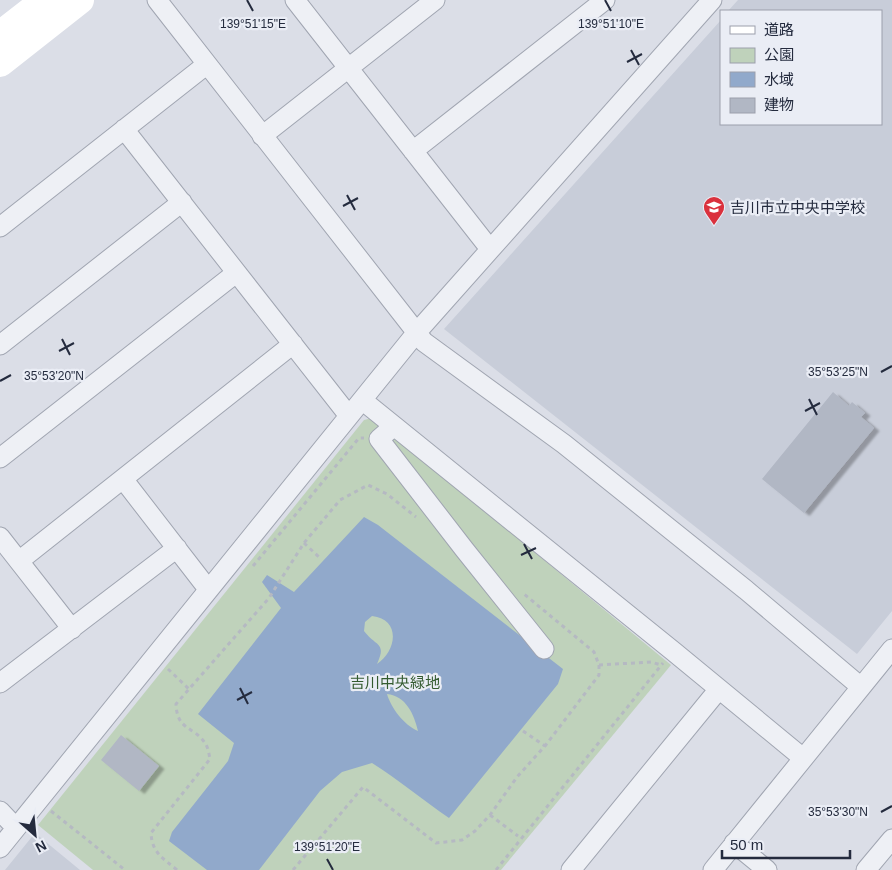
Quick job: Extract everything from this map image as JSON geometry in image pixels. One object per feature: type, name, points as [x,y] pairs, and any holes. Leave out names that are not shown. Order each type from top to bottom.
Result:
[{"type":"main road","points":[[0,35],[45,0]]},
{"type":"main road","points":[[0,63],[80,0]]},
{"type":"street","points":[[157,0],[206,65],[428,345],[564,444],[644,507],[862,687]]},
{"type":"street","points":[[295,0],[490,250]]},
{"type":"street","points":[[262,136],[435,0]]},
{"type":"street","points":[[413,151],[604,0]]},
{"type":"street","points":[[0,848],[416,332],[712,0]]},
{"type":"street","points":[[0,227],[206,65]]},
{"type":"street","points":[[124,129],[349,416]]},
{"type":"street","points":[[0,345],[182,202]]},
{"type":"street","points":[[0,458],[236,273]]},
{"type":"street","points":[[19,560],[293,344]]},
{"type":"street","points":[[362,400],[667,658],[719,689],[803,758]]},
{"type":"street","points":[[394,426],[379,439],[544,649]]},
{"type":"street","points":[[122,479],[208,589]]},
{"type":"street","points":[[0,537],[72,629]]},
{"type":"street","points":[[0,683],[177,548]]},
{"type":"street","points":[[713,870],[892,649]]},
{"type":"street","points":[[571,870],[719,689]]},
{"type":"street","points":[[0,811],[16,828]]},
{"type":"street","points":[[866,870],[892,838]]},
{"type":"street","points":[[734,843],[767,870]]},
{"type":"path","points":[[248,572],[359,438],[379,439]]},
{"type":"path","points":[[177,870],[158,854],[152,845],[151,833],[210,759],[205,742],[180,721],[176,704],[269,598],[304,544],[340,500],[368,485],[387,494],[418,519]]},
{"type":"path","points":[[304,544],[321,558]]},
{"type":"path","points":[[599,665],[651,662],[667,658]]},
{"type":"path","points":[[496,870],[667,658]]},
{"type":"path","points":[[174,662],[168,670],[189,689]]},
{"type":"path","points":[[523,731],[546,746]]},
{"type":"path","points":[[293,870],[363,787],[436,843],[462,840],[475,831],[490,815],[518,777]]},
{"type":"path","points":[[39,800],[125,870]]},
{"type":"path","points":[[490,815],[518,836]]},
{"type":"shaded area","name":"吉川市立中央中学校","points":[[738,0],[892,0],[892,611],[857,654],[444,329],[720,21],[720,125],[882,125],[882,10],[729,10]]},
{"type":"shaded area","points":[[35,833],[80,870],[5,870]]},
{"type":"green space","name":"吉川中央緑地","points":[[372,418],[671,665],[501,870],[93,870],[38,825],[364,420]]},
{"type":"water","points":[[364,517],[378,525],[563,669],[558,684],[449,818],[372,763],[342,772],[320,791],[259,870],[207,870],[169,841],[172,832],[228,761],[234,743],[198,714],[281,608],[262,582],[267,575],[294,592]],"holes":[[[372,616],[381,618],[388,623],[392,629],[393,636],[389,651],[377,664],[381,652],[379,645],[364,631],[365,622]],[[387,694],[394,695],[404,702],[414,718],[418,731],[399,716]]]},
{"type":"building","points":[[833,392],[849,406],[852,402],[865,413],[861,417],[874,428],[804,513],[762,479]]},
{"type":"building","points":[[121,735],[159,766],[139,791],[101,760]]},
{"type":"place","name":"吉川市立中央中学校","points":[[714,226]]}]
